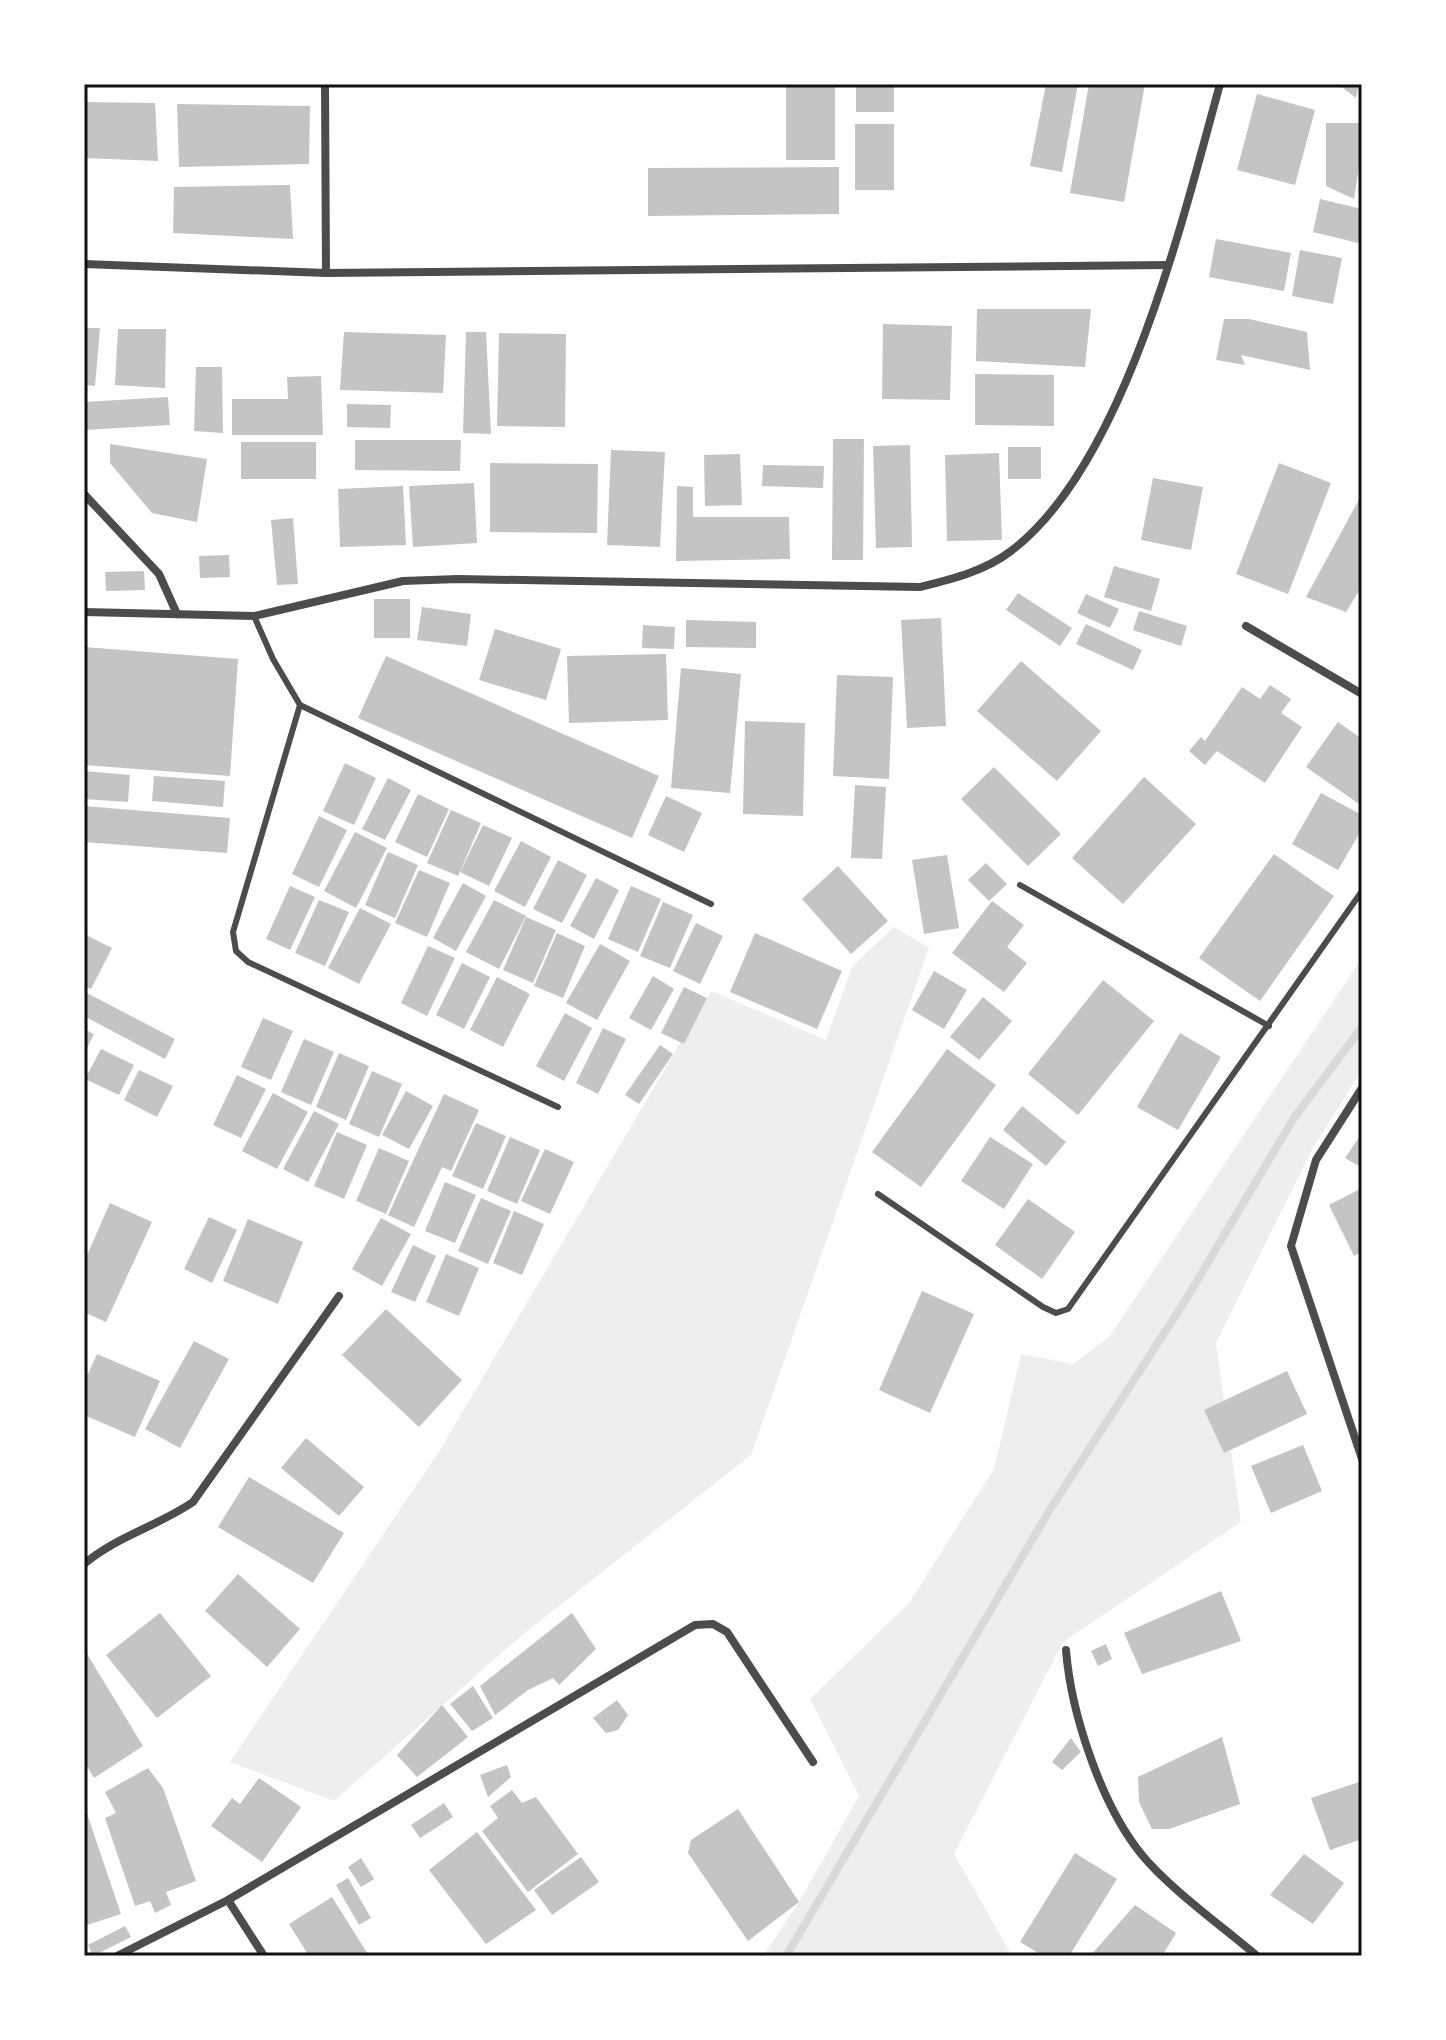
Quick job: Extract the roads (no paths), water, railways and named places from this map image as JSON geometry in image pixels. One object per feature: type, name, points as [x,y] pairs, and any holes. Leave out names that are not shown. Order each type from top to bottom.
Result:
[{"type":"street","points":[[325,84],[326,273]]},
{"type":"street","points":[[84,612],[254,616],[403,581],[473,579],[884,588],[920,587],[963,575],[1011,551],[1037,527],[1085,465],[1152,317],[1220,84]]},
{"type":"street","points":[[84,264],[326,273],[1168,265]]},
{"type":"street","points":[[84,494],[159,574],[177,614]]},
{"type":"street","points":[[1246,626],[1361,691]]},
{"type":"street","points":[[1362,1088],[1316,1160],[1291,1246],[1362,1459]]},
{"type":"street","points":[[84,1564],[125,1535],[171,1517],[193,1502],[211,1482],[339,1296]]},
{"type":"street","points":[[117,1956],[228,1900],[695,1625],[713,1624],[727,1632],[813,1762]]},
{"type":"street","points":[[1066,1650],[1068,1676],[1083,1733],[1118,1821],[1143,1857],[1257,1956]]},
{"type":"street","points":[[228,1900],[264,1956]]},
{"type":"lane","points":[[254,616],[273,659],[300,705],[711,904]]},
{"type":"lane","points":[[300,705],[233,932],[236,951],[248,962],[558,1107]]},
{"type":"lane","points":[[1020,885],[1269,1026]]},
{"type":"lane","points":[[878,1194],[1043,1307],[1056,1313],[1068,1309],[1362,891]]},
{"type":"waterway","points":[[786,1956],[1051,1508],[1185,1301],[1294,1118],[1362,1027]]}]
